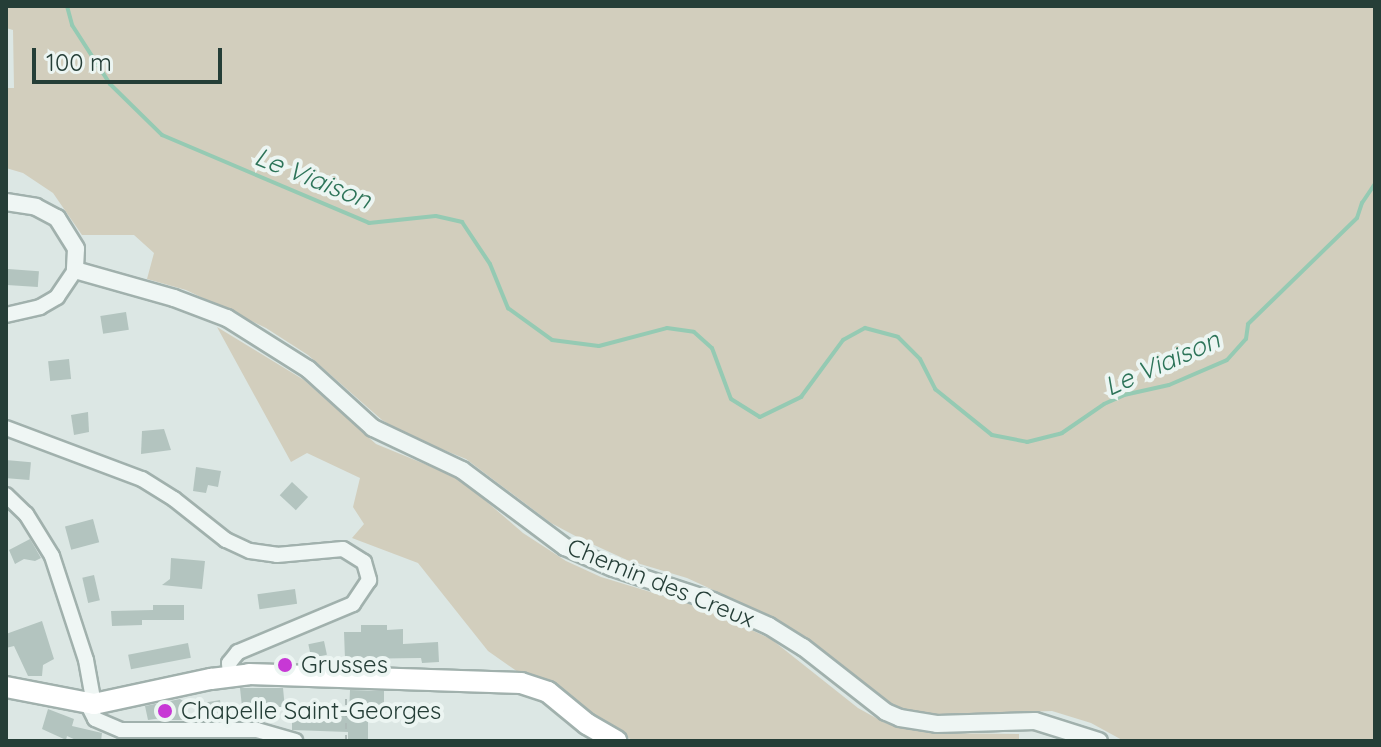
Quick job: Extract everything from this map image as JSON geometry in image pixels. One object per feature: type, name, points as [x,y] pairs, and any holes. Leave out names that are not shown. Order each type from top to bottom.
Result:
[{"type":"main road","points":[[6,687],[90,704],[230,676],[347,676],[531,684],[548,692],[587,724],[616,741]]},
{"type":"street","points":[[6,202],[36,207],[57,218],[76,249],[75,270],[63,292],[49,303],[6,315]]},
{"type":"street","name":"Chemin des Creux","points":[[75,270],[174,298],[227,318],[308,369],[373,428],[462,470],[565,547],[613,568],[713,601],[769,626],[803,647],[886,712],[900,718],[937,724],[1035,721],[1099,741]]},
{"type":"street","points":[[6,428],[142,479],[226,540],[250,551],[277,555],[343,549],[364,562],[369,580],[353,604],[238,652],[229,663],[230,676]]},
{"type":"street","points":[[6,495],[26,514],[52,556],[86,660],[90,704],[95,719],[121,730],[257,730],[295,741]]},
{"type":"path","points":[[346,741],[347,676]]},
{"type":"shaded area","points":[[6,6],[1375,6],[1375,741],[1124,741],[1091,723],[1052,711],[909,713],[892,706],[810,640],[772,617],[687,578],[627,560],[551,523],[466,459],[407,435],[382,420],[308,355],[266,328],[186,290],[147,279],[154,253],[134,235],[82,235],[53,193],[23,173],[6,168],[6,88],[14,88],[13,30],[6,28]]},
{"type":"shaded area","points":[[217,327],[304,380],[376,444],[449,474],[473,490],[523,533],[566,561],[601,577],[700,607],[771,639],[858,708],[885,723],[929,733],[1019,734],[1019,741],[635,741],[604,727],[554,685],[541,677],[518,672],[488,651],[418,563],[352,538],[364,524],[353,507],[360,478],[307,453],[291,462]]},
{"type":"building","points":[[8,269],[39,271],[38,287],[7,285]]},
{"type":"building","points":[[126,312],[129,330],[103,334],[100,316]]},
{"type":"building","points":[[69,359],[71,379],[50,381],[48,361]]},
{"type":"building","points":[[88,412],[89,432],[74,435],[71,415]]},
{"type":"building","points":[[164,429],[171,450],[141,454],[142,431]]},
{"type":"building","points":[[6,460],[31,462],[29,480],[6,478]]},
{"type":"building","points":[[196,467],[221,471],[218,487],[208,485],[206,493],[193,491]]},
{"type":"building","points":[[292,482],[308,497],[296,510],[280,495]]},
{"type":"building","points":[[93,519],[99,542],[71,550],[65,527]]},
{"type":"building","points":[[30,539],[41,558],[35,561],[24,559],[15,564],[9,550]]},
{"type":"building","points":[[171,558],[205,561],[202,589],[162,585],[170,579]]},
{"type":"building","points":[[94,575],[100,600],[88,603],[82,578]]},
{"type":"building","points":[[295,589],[297,604],[259,609],[257,594]]},
{"type":"building","points":[[153,605],[184,605],[184,620],[142,620],[142,625],[112,626],[111,611],[153,610]]},
{"type":"building","points":[[42,621],[54,659],[43,665],[42,676],[28,676],[14,646],[6,648],[6,634]]},
{"type":"building","points":[[361,625],[387,625],[387,630],[403,629],[403,644],[438,642],[439,662],[422,663],[421,658],[345,659],[344,632],[361,632]]},
{"type":"building","points":[[324,641],[327,655],[311,658],[308,644]]},
{"type":"building","points":[[188,643],[191,658],[131,669],[128,655]]},
{"type":"building","points":[[240,688],[283,688],[285,709],[242,707]]},
{"type":"building","points":[[350,690],[384,691],[384,706],[368,706],[368,741],[348,741],[348,732],[292,730],[292,716],[349,714]]},
{"type":"building","name":"Chapelle Saint-Georges","points":[[180,699],[189,705],[182,714],[183,720],[169,720],[169,717],[148,720],[145,706]]},
{"type":"building","points":[[220,700],[223,717],[204,720],[201,703]]},
{"type":"building","points":[[48,709],[74,719],[72,726],[102,733],[101,741],[78,741],[67,736],[66,740],[42,729]]},
{"type":"waterway","name":"Le Viaison","points":[[67,6],[72,25],[110,84],[162,135],[369,223],[436,216],[462,222],[490,264],[508,308],[552,340],[599,346],[667,328],[694,332],[712,348],[731,399],[760,417],[801,397],[843,340],[865,328],[898,337],[920,359],[935,389],[992,435],[1027,442],[1062,433],[1104,404],[1124,395],[1169,385],[1227,360],[1246,339],[1248,324],[1357,218],[1362,203],[1375,184]]},
{"type":"place","name":"Grusses","points":[[285,665]]},
{"type":"place","name":"Chapelle Saint-Georges","points":[[165,711]]}]
